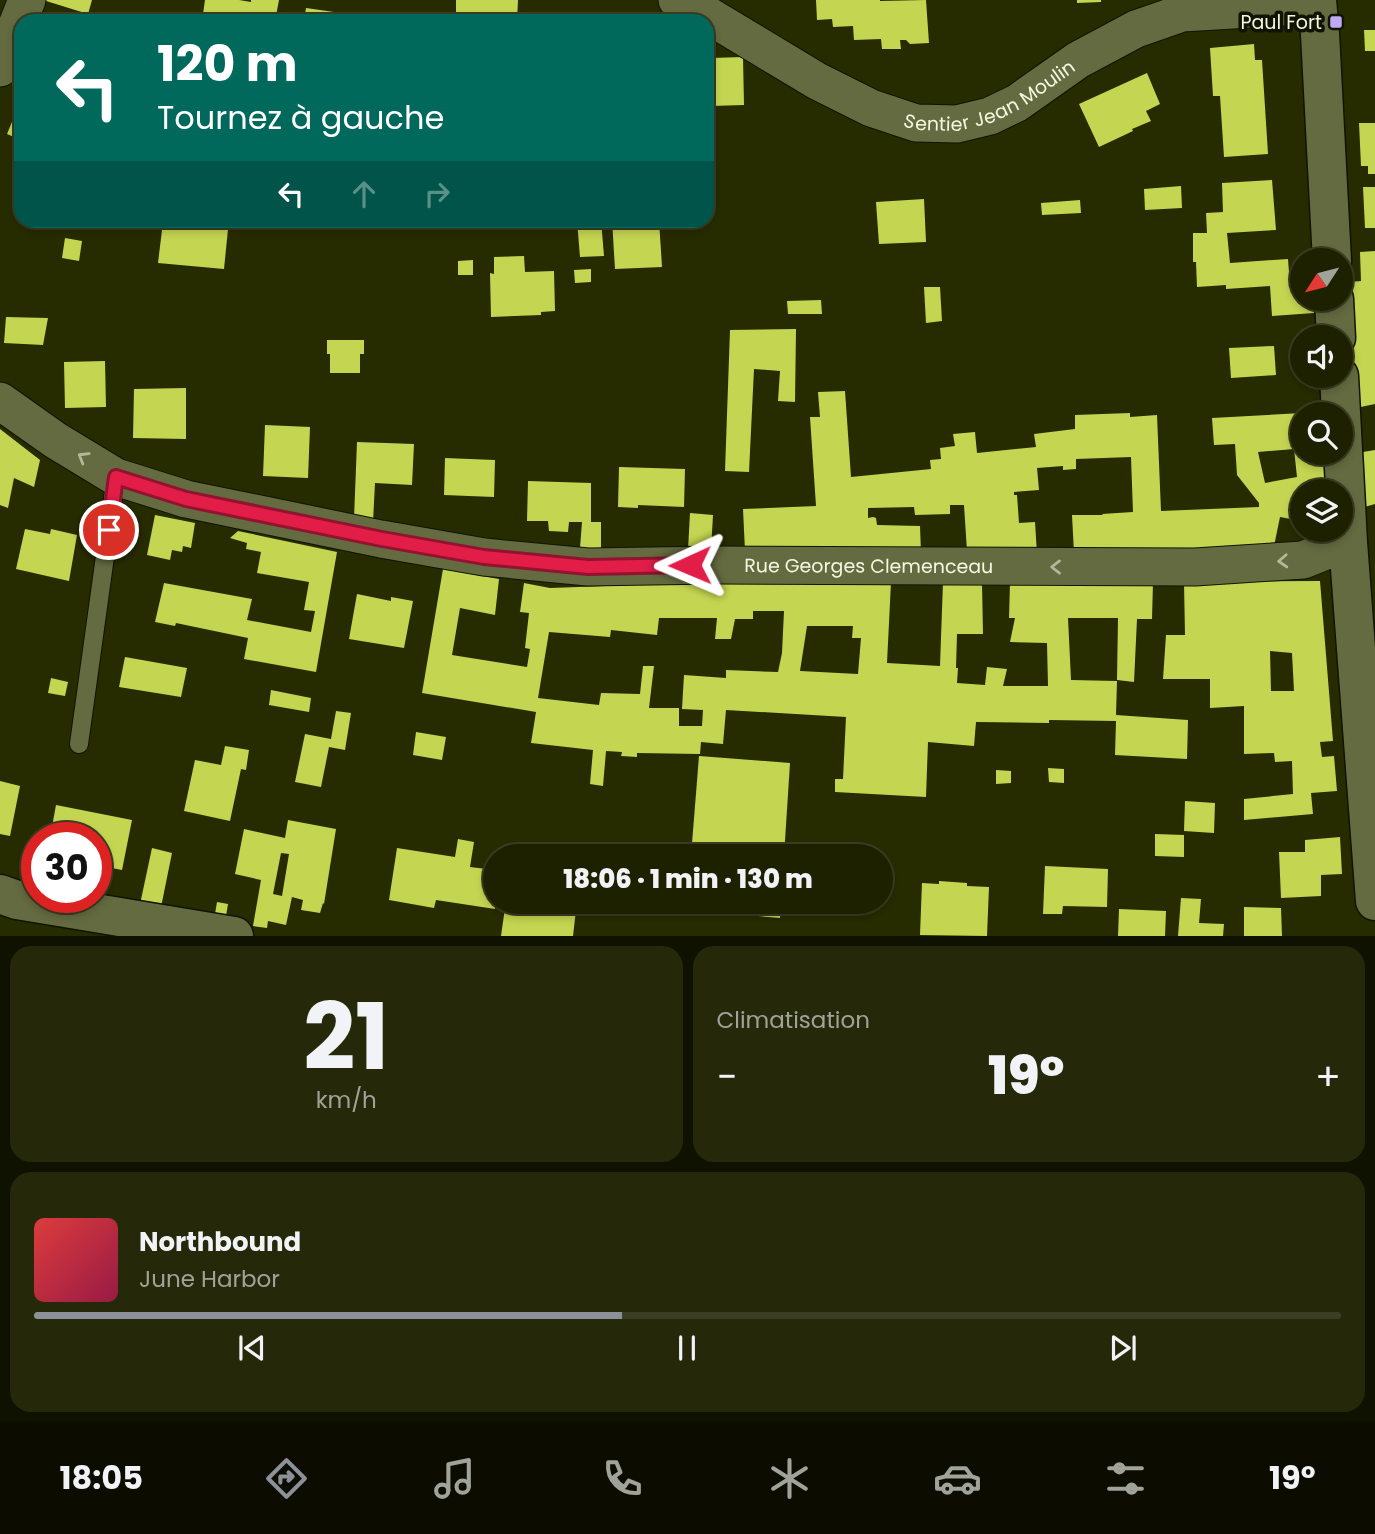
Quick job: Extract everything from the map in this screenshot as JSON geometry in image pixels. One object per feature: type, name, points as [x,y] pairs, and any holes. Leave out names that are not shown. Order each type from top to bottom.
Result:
[{"type":"street","name":"Sentier Jean Moulin","points":[[677,0],[706,14]]},
{"type":"street","points":[[1317,2],[1331,248]]},
{"type":"street","name":"Sentier Jean Moulin","points":[[714,19],[817,81],[871,108],[915,123],[957,124],[990,116],[1017,103],[1078,60],[1136,29],[1182,13],[1317,2]]},
{"type":"street","points":[[0,68],[14,33]]},
{"type":"street","points":[[1341,388],[1361,537],[1375,901]]},
{"type":"street","name":"Rue Georges Clemenceau","points":[[0,401],[55,440],[116,477],[186,499],[484,557],[588,567],[1195,567],[1303,560],[1361,537]]},
{"type":"street","points":[[0,894],[17,900],[234,936]]},
{"type":"lane","points":[[79,744],[116,477]]},
{"type":"building","points":[[43,0],[92,0],[88,14]]},
{"type":"building","points":[[205,0],[279,0],[276,14],[203,14]]},
{"type":"building","points":[[456,0],[518,0],[517,14],[456,14]]},
{"type":"building","points":[[816,0],[926,0],[929,43],[910,44],[906,40],[900,40],[901,49],[882,49],[881,39],[854,40],[853,26],[833,27],[832,19],[817,20]]},
{"type":"building","points":[[1077,0],[1101,0],[1101,2],[1077,3]]},
{"type":"building","points":[[306,8],[341,13],[341,14],[305,14]]},
{"type":"building","points":[[1364,30],[1375,30],[1375,51],[1365,51]]},
{"type":"building","points":[[1254,44],[1255,60],[1262,60],[1268,154],[1224,157],[1220,96],[1213,96],[1210,48]]},
{"type":"building","points":[[743,57],[744,105],[714,106],[714,58]]},
{"type":"building","points":[[1147,73],[1160,104],[1146,111],[1151,121],[1099,147],[1079,104]]},
{"type":"building","points":[[14,117],[14,137],[7,134]]},
{"type":"building","points":[[1359,123],[1375,123],[1375,174],[1368,174],[1368,166],[1361,166]]},
{"type":"building","points":[[1272,180],[1276,230],[1227,233],[1230,263],[1288,259],[1290,312],[1314,313],[1272,316],[1270,286],[1226,289],[1226,285],[1197,287],[1196,262],[1193,262],[1193,233],[1207,233],[1206,213],[1223,212],[1222,183]]},
{"type":"building","points":[[1181,186],[1182,208],[1145,210],[1144,189]]},
{"type":"building","points":[[1363,187],[1375,187],[1375,228],[1365,228]]},
{"type":"building","points":[[924,199],[926,242],[879,244],[876,202]]},
{"type":"building","points":[[1080,200],[1081,213],[1042,215],[1041,203]]},
{"type":"building","points":[[162,228],[228,229],[224,269],[158,263]]},
{"type":"building","points":[[578,228],[602,228],[604,256],[580,257]]},
{"type":"building","points":[[612,228],[660,228],[662,267],[615,269]]},
{"type":"building","points":[[65,238],[82,241],[79,261],[62,258]]},
{"type":"building","points":[[1375,251],[1375,404],[1356,408],[1351,312],[1353,282],[1361,281],[1360,252]]},
{"type":"building","points":[[524,256],[525,272],[554,271],[555,311],[541,312],[541,315],[491,317],[490,273],[494,274],[494,257]]},
{"type":"building","points":[[473,260],[473,275],[458,275],[458,261]]},
{"type":"building","points":[[591,269],[591,282],[575,283],[574,270]]},
{"type":"building","points":[[924,287],[940,287],[942,321],[926,323]]},
{"type":"building","points":[[821,300],[822,314],[788,314],[787,301]]},
{"type":"building","points":[[6,317],[48,318],[43,345],[4,343]]},
{"type":"building","points":[[796,329],[795,402],[778,401],[780,371],[754,369],[749,472],[725,471],[730,330]]},
{"type":"building","points":[[327,340],[364,340],[364,354],[360,354],[360,373],[330,373]]},
{"type":"building","points":[[1274,346],[1276,375],[1231,378],[1229,348]]},
{"type":"building","points":[[105,361],[106,407],[65,408],[64,362]]},
{"type":"building","points":[[186,388],[186,439],[133,438],[134,389]]},
{"type":"building","points":[[845,391],[851,477],[931,469],[930,460],[941,459],[940,448],[955,446],[953,434],[975,432],[977,453],[1036,447],[1034,434],[1075,429],[1075,415],[1157,415],[1161,511],[1259,507],[1259,503],[1237,475],[1235,444],[1214,445],[1212,418],[1290,414],[1290,449],[1258,452],[1265,483],[1297,477],[1296,465],[1324,465],[1324,479],[1290,479],[1290,519],[1280,517],[1274,546],[1074,553],[1072,515],[1133,512],[1131,457],[1076,459],[1076,469],[1063,470],[1063,466],[1037,468],[1039,490],[1014,492],[1014,495],[1017,495],[1019,523],[1035,522],[1037,554],[967,551],[964,505],[950,505],[950,514],[915,515],[914,507],[868,508],[868,518],[876,518],[877,525],[920,526],[921,553],[745,551],[743,509],[816,506],[810,417],[820,417],[818,392]]},
{"type":"building","points":[[265,425],[310,427],[308,478],[263,476]]},
{"type":"building","points":[[0,429],[40,460],[34,487],[14,478],[8,508],[0,505]]},
{"type":"building","points":[[357,442],[414,444],[412,485],[375,483],[373,522],[354,519]]},
{"type":"building","points":[[1375,450],[1375,504],[1361,508],[1357,453]]},
{"type":"building","points":[[445,458],[495,460],[494,497],[444,495]]},
{"type":"building","points":[[619,467],[685,469],[684,507],[618,507]]},
{"type":"building","points":[[528,481],[591,483],[591,522],[601,522],[601,550],[580,548],[582,522],[569,522],[568,532],[549,531],[548,521],[527,521]]},
{"type":"building","points":[[690,513],[713,515],[711,550],[688,550]]},
{"type":"building","points":[[155,515],[195,523],[191,548],[183,546],[182,552],[172,550],[170,560],[147,555]]},
{"type":"building","points":[[25,529],[50,534],[51,529],[77,535],[69,581],[16,569]]},
{"type":"building","points":[[238,531],[337,552],[316,672],[244,659],[248,638],[176,623],[175,626],[155,622],[164,583],[252,599],[247,620],[311,632],[315,611],[304,610],[309,582],[257,573],[261,552],[246,549],[247,543],[230,538]]},
{"type":"building","points":[[443,569],[499,579],[495,615],[460,608],[452,655],[527,667],[530,649],[525,648],[529,613],[520,612],[524,583],[550,588],[891,582],[887,663],[940,666],[943,582],[982,583],[983,634],[957,634],[957,683],[985,685],[987,667],[1007,669],[1003,686],[1048,686],[1047,643],[1010,642],[1015,618],[1009,618],[1010,583],[1153,582],[1152,619],[1137,619],[1134,682],[1117,680],[1118,618],[1068,618],[1071,680],[1117,681],[1116,715],[1188,720],[1187,759],[1115,755],[1116,721],[976,722],[974,746],[928,742],[926,797],[835,792],[835,779],[843,779],[846,717],[726,710],[723,744],[701,742],[700,754],[637,753],[637,757],[606,751],[603,786],[590,784],[593,750],[531,743],[536,712],[422,693]],"holes":[[[753,611],[784,611],[782,653],[778,672],[726,670],[726,678],[684,675],[682,709],[703,710],[702,726],[679,726],[679,708],[649,708],[654,666],[643,666],[640,694],[601,693],[599,705],[538,698],[549,632],[610,637],[611,630],[657,635],[659,618],[717,618],[715,639],[731,639],[735,619],[753,619]],[[807,626],[853,626],[852,638],[861,638],[858,674],[800,671]]]},
{"type":"building","points":[[1320,581],[1333,741],[1320,742],[1322,757],[1334,756],[1337,791],[1311,793],[1313,814],[1244,820],[1244,799],[1293,794],[1292,761],[1275,762],[1274,753],[1244,754],[1244,706],[1210,708],[1210,679],[1163,679],[1166,635],[1185,635],[1184,582]],"holes":[[[1270,651],[1292,653],[1294,691],[1271,691]]]},
{"type":"building","points":[[357,594],[391,601],[391,597],[413,601],[404,648],[349,639]]},
{"type":"building","points":[[125,657],[187,668],[181,697],[119,687]]},
{"type":"building","points":[[51,678],[68,682],[65,696],[48,693]]},
{"type":"building","points":[[271,690],[311,698],[309,712],[269,705]]},
{"type":"building","points":[[336,711],[351,713],[345,750],[329,747],[321,787],[295,782],[305,734],[331,739]]},
{"type":"building","points":[[416,732],[446,737],[442,760],[413,755]]},
{"type":"building","points":[[225,746],[249,750],[246,770],[241,769],[230,821],[184,811],[195,760],[221,765]]},
{"type":"building","points":[[699,756],[790,763],[785,844],[692,844]]},
{"type":"building","points":[[1048,768],[1064,769],[1064,783],[1049,782]]},
{"type":"building","points":[[996,770],[1011,771],[1011,783],[996,784]]},
{"type":"building","points":[[0,781],[20,786],[10,836],[0,834]]},
{"type":"building","points":[[1185,801],[1215,803],[1214,833],[1184,831]]},
{"type":"building","points":[[56,805],[132,820],[122,870],[112,868],[112,822],[53,822]]},
{"type":"building","points":[[288,820],[336,829],[324,904],[320,913],[301,910],[303,900],[292,897],[286,925],[268,921],[267,928],[253,926],[261,880],[235,874],[244,829],[285,838]],"holes":[[[281,853],[289,854],[282,896],[273,894]]]},
{"type":"building","points":[[1155,834],[1184,835],[1184,857],[1155,856]]},
{"type":"building","points":[[1340,837],[1342,874],[1321,875],[1321,896],[1281,898],[1279,852],[1305,852],[1305,840]]},
{"type":"building","points":[[458,839],[474,842],[470,867],[483,869],[483,907],[436,900],[434,908],[389,900],[397,848],[455,857]]},
{"type":"building","points":[[152,848],[172,853],[160,912],[139,909]]},
{"type":"building","points":[[1045,866],[1108,869],[1107,907],[1063,906],[1062,914],[1043,914]]},
{"type":"building","points":[[939,881],[989,887],[987,936],[920,935],[922,883],[939,884]]},
{"type":"building","points":[[1181,898],[1201,899],[1199,923],[1224,924],[1223,936],[1178,936]]},
{"type":"building","points":[[217,902],[228,904],[225,922],[214,920]]},
{"type":"building","points":[[1244,907],[1281,908],[1282,936],[1244,936]]},
{"type":"building","points":[[1119,909],[1166,911],[1165,936],[1118,936]]},
{"type":"building","points":[[504,914],[576,914],[573,936],[501,936]]},
{"type":"building","points":[[734,914],[780,914],[780,918]]},
{"type":"place","name":"Paul Fort","points":[[1336,22]]},
{"type":"route","points":[[109,530],[116,477],[186,499],[484,557],[588,567],[690,565]]}]
